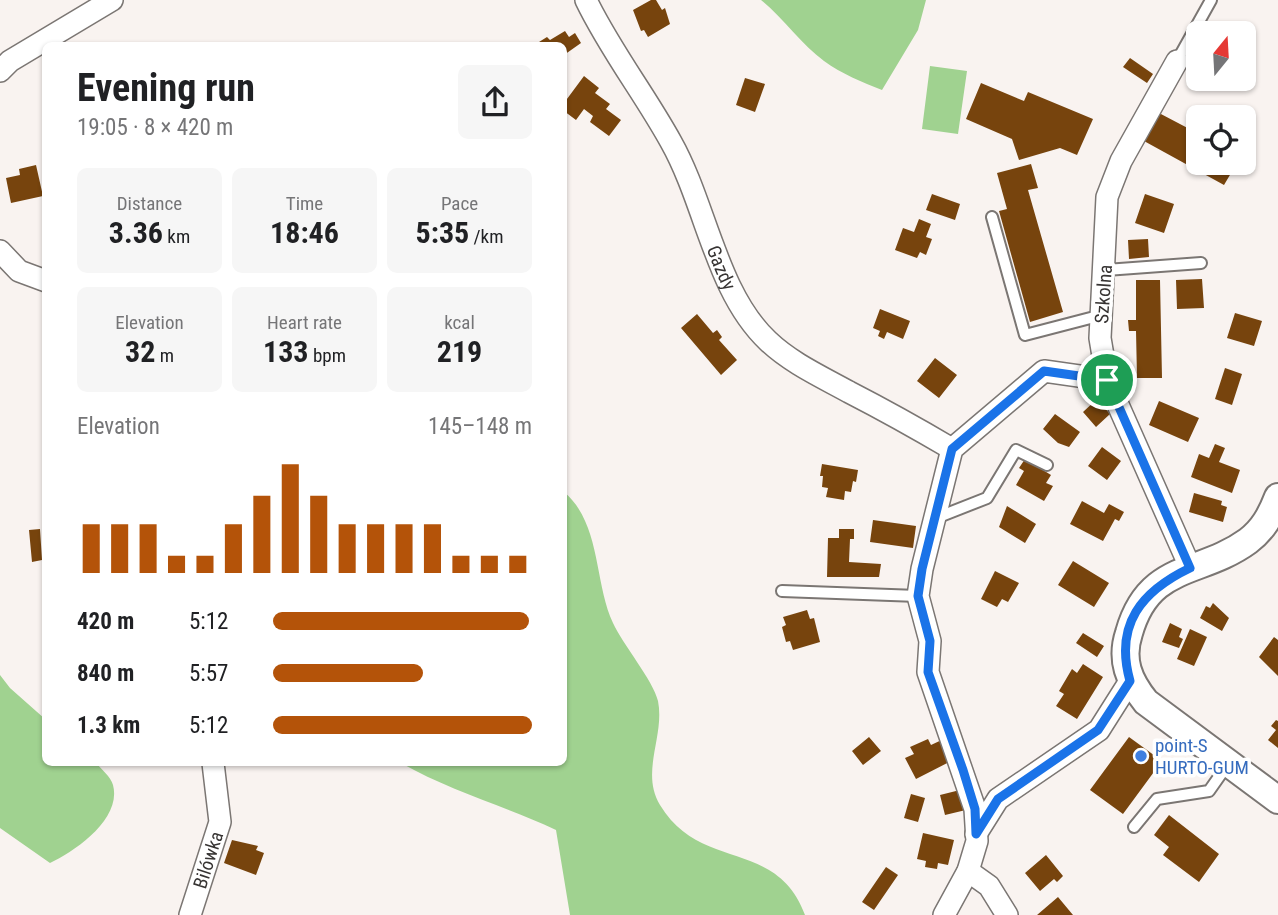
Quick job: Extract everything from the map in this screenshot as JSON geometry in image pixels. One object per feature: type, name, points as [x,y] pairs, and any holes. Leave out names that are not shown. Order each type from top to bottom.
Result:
[{"type":"street","points":[[0,71],[10,61],[112,0]]},
{"type":"street","name":"Gazdy","points":[[586,0],[623,68],[670,141],[696,194],[719,264],[750,320],[768,341],[793,361],[952,449]]},
{"type":"street","name":"Szkolna","points":[[1177,61],[1121,161],[1107,197],[1100,338],[1107,380],[1190,568]]},
{"type":"street","points":[[0,251],[19,271],[42,280]]},
{"type":"street","points":[[944,915],[968,871],[976,834],[975,809],[928,672],[930,641],[918,596],[952,449],[1044,371],[1107,380]]},
{"type":"street","points":[[1278,498],[1264,527],[1252,539],[1158,584],[1140,605],[1125,649],[1130,681],[1158,713],[1278,800]]},
{"type":"street","points":[[976,834],[998,799],[1098,730],[1130,681]]},
{"type":"street","name":"Bilówka","points":[[190,915],[220,822],[213,766]]},
{"type":"street","points":[[968,871],[989,886],[1007,915]]},
{"type":"lane","points":[[1177,61],[1211,0]]},
{"type":"lane","points":[[992,218],[1025,335],[1102,315]]},
{"type":"lane","points":[[1105,270],[1201,263]]},
{"type":"lane","points":[[936,519],[987,498],[1016,450],[1047,465]]},
{"type":"lane","points":[[782,591],[918,596]]},
{"type":"lane","points":[[1134,827],[1157,799],[1209,791],[1228,764]]},
{"type":"green space","points":[[761,0],[926,0],[918,30],[882,90],[845,74],[824,61]]},
{"type":"green space","points":[[930,66],[967,71],[958,134],[922,129]]},
{"type":"green space","points":[[567,495],[585,520],[591,536],[613,623],[658,701],[652,780],[660,805],[677,826],[696,840],[757,864],[776,875],[792,891],[805,915],[570,915],[556,830],[407,766],[567,766]]},
{"type":"green space","points":[[0,675],[10,688],[42,716],[42,766],[99,766],[113,785],[114,798],[104,821],[94,832],[72,851],[50,863],[0,828]]},
{"type":"building","points":[[656,0],[662,10],[665,8],[670,24],[648,37],[644,30],[641,31],[633,10]]},
{"type":"building","points":[[565,31],[569,37],[575,33],[581,43],[567,53],[567,42],[539,42],[547,37],[550,40]]},
{"type":"building","points":[[1130,58],[1153,74],[1147,83],[1123,67]]},
{"type":"building","points":[[584,76],[599,88],[595,93],[610,104],[606,109],[621,120],[609,136],[590,122],[593,116],[584,109],[576,120],[567,113],[567,99]]},
{"type":"building","points":[[745,78],[765,84],[755,112],[736,105]]},
{"type":"building","points":[[981,83],[1024,101],[1028,92],[1093,119],[1077,155],[1060,148],[1019,160],[1012,139],[966,119]]},
{"type":"building","points":[[1159,113],[1186,127],[1186,164],[1144,141]]},
{"type":"building","points":[[1031,164],[1038,188],[1028,190],[1063,312],[1030,322],[999,211],[1007,209],[997,173]]},
{"type":"building","points":[[36,165],[42,196],[11,203],[6,178],[20,175],[19,169]]},
{"type":"building","points":[[1206,175],[1230,175],[1224,185]]},
{"type":"building","points":[[932,194],[960,204],[955,220],[926,210]]},
{"type":"building","points":[[1145,194],[1174,204],[1164,233],[1135,223]]},
{"type":"building","points":[[919,219],[931,224],[926,237],[932,239],[926,255],[920,252],[917,258],[895,250],[903,228],[914,232]]},
{"type":"building","points":[[1148,239],[1149,257],[1129,259],[1128,240]]},
{"type":"building","points":[[1202,279],[1204,308],[1177,309],[1176,280]]},
{"type":"building","points":[[1136,280],[1160,280],[1162,378],[1137,378],[1136,331],[1129,331],[1128,320],[1136,320]]},
{"type":"building","points":[[880,309],[910,321],[903,339],[887,332],[884,339],[878,336],[880,331],[873,328]]},
{"type":"building","points":[[1235,313],[1262,321],[1254,346],[1227,338]]},
{"type":"building","points":[[697,314],[713,333],[717,330],[722,337],[719,340],[737,360],[721,375],[681,328]]},
{"type":"building","points":[[935,358],[957,375],[939,398],[917,381]]},
{"type":"building","points":[[1225,368],[1242,374],[1232,405],[1215,399]]},
{"type":"building","points":[[1097,399],[1110,414],[1096,427],[1083,412]]},
{"type":"building","points":[[1159,401],[1199,418],[1188,442],[1149,425]]},
{"type":"building","points":[[1055,414],[1080,432],[1069,447],[1058,443],[1043,429]]},
{"type":"building","points":[[1215,444],[1225,448],[1219,462],[1240,470],[1232,493],[1191,477],[1199,454],[1209,458]]},
{"type":"building","points":[[1102,447],[1121,461],[1107,480],[1088,466]]},
{"type":"building","points":[[1025,459],[1051,475],[1046,483],[1053,486],[1044,501],[1016,485],[1024,471],[1019,468]]},
{"type":"building","points":[[822,464],[858,470],[856,482],[853,481],[851,492],[845,491],[844,500],[826,497],[828,488],[822,487],[823,476],[820,476]]},
{"type":"building","points":[[1194,493],[1222,501],[1221,505],[1227,507],[1223,522],[1189,512]]},
{"type":"building","points":[[1082,501],[1104,513],[1109,504],[1124,512],[1119,521],[1115,519],[1103,541],[1070,524]]},
{"type":"building","points":[[1007,506],[1036,524],[1025,543],[999,527]]},
{"type":"building","points":[[873,520],[916,526],[913,548],[870,542]]},
{"type":"building","points":[[40,529],[42,560],[32,562],[29,530]]},
{"type":"building","points":[[839,529],[854,529],[854,539],[850,539],[849,562],[881,564],[879,577],[827,577],[828,538],[839,538]]},
{"type":"building","points":[[1073,561],[1109,583],[1094,607],[1058,585]]},
{"type":"building","points":[[995,571],[1019,583],[1008,602],[1002,599],[997,607],[981,599]]},
{"type":"building","points":[[1213,603],[1229,618],[1222,631],[1200,618],[1206,606],[1210,608]]},
{"type":"building","points":[[807,610],[810,619],[814,618],[820,642],[793,650],[790,641],[786,642],[782,627],[786,625],[783,617]]},
{"type":"building","points":[[1170,623],[1182,629],[1179,637],[1183,639],[1179,648],[1162,642]]},
{"type":"building","points":[[1190,629],[1207,637],[1194,666],[1177,659]]},
{"type":"building","points":[[1083,633],[1104,646],[1097,657],[1076,643]]},
{"type":"building","points":[[1274,637],[1278,640],[1278,676],[1259,657]]},
{"type":"building","points":[[1083,664],[1103,677],[1077,719],[1056,706],[1064,694],[1059,691],[1072,669],[1077,673]]},
{"type":"building","points":[[1276,720],[1278,748],[1268,740],[1276,730],[1271,726]]},
{"type":"building","points":[[869,737],[881,751],[863,765],[852,751]]},
{"type":"building","points":[[948,737],[959,757],[916,779],[905,758],[914,754],[910,747],[928,739],[931,745]]},
{"type":"building","points":[[1129,737],[1162,761],[1123,814],[1090,790]]},
{"type":"building","points":[[964,789],[970,809],[945,815],[940,795]]},
{"type":"building","points":[[911,794],[925,798],[918,822],[904,818]]},
{"type":"building","points":[[1169,815],[1219,854],[1199,882],[1163,855],[1169,847],[1154,835]]},
{"type":"building","points":[[923,833],[954,840],[948,865],[938,863],[937,869],[925,867],[926,861],[917,859]]},
{"type":"building","points":[[232,840],[258,846],[256,850],[264,853],[256,875],[224,863]]},
{"type":"building","points":[[1046,855],[1063,876],[1057,882],[1054,879],[1040,891],[1025,873]]},
{"type":"building","points":[[886,867],[898,875],[874,910],[862,902]]},
{"type":"building","points":[[1058,897],[1073,915],[1037,915]]},
{"type":"place","name":"point-S HURTO-GUM","points":[[1141,756]]},
{"type":"route","points":[[1044,371],[1107,380],[1155,483],[1190,568],[1158,584],[1140,605],[1125,649],[1130,681],[1098,730],[998,799],[976,834],[975,809],[928,672],[930,641],[918,596],[922,569],[952,449],[1044,371]]}]
